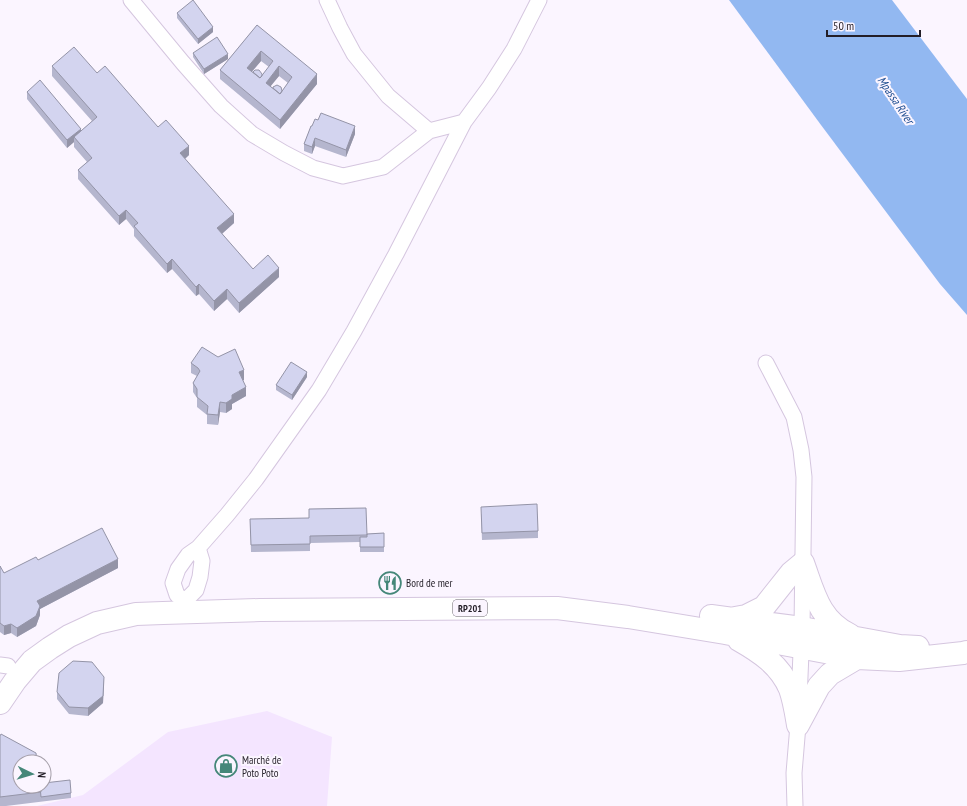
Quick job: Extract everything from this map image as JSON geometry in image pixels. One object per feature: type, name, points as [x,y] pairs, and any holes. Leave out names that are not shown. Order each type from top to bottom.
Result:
[{"type":"main road","points":[[804,563],[819,607],[858,649],[819,686],[798,725],[790,690],[782,673],[770,660],[727,626],[764,607],[791,573],[804,563]]},
{"type":"main road","name":"RP201","points":[[3,669],[24,651],[44,637],[66,624],[94,613],[121,606],[149,602],[213,599],[534,596],[590,600],[858,649],[899,660],[967,652]]},
{"type":"main road","name":"RP201","points":[[0,703],[15,681],[32,661],[50,648],[69,636],[97,623],[136,614],[260,610],[548,608],[727,626]]},
{"type":"main road","name":"RP201","points":[[858,649],[900,646],[940,648],[967,645]]},
{"type":"street","points":[[131,0],[221,106],[252,134],[313,168],[343,176],[383,167],[429,131],[464,122]]},
{"type":"street","points":[[328,0],[340,28],[354,54],[388,96],[429,131]]},
{"type":"street","points":[[198,548],[202,561],[200,577],[196,590],[185,601],[177,595],[173,583],[178,568],[188,555],[198,548],[227,515],[256,479],[319,390],[354,331],[396,254],[464,122],[489,88],[514,49],[539,0]]},
{"type":"street","points":[[766,364],[794,417],[801,450],[804,477],[804,563],[798,725],[794,773],[795,806]]},
{"type":"shaded area","name":"Marché de Poto Poto","points":[[267,711],[332,737],[327,806],[37,806],[83,795],[168,732]]},
{"type":"water","name":"Mpassa River","points":[[729,0],[892,0],[967,99],[967,315],[940,284]]},
{"type":"building","points":[[193,0],[213,27],[198,39],[177,13]]},
{"type":"building","points":[[257,25],[317,74],[280,120],[220,70]],"holes":[[[261,51],[273,61],[260,78],[247,68]],[[279,66],[292,77],[280,94],[266,83]]]},
{"type":"building","points":[[217,37],[228,54],[204,69],[193,53]]},
{"type":"building","points":[[74,47],[97,73],[105,66],[158,127],[166,120],[189,146],[180,153],[234,214],[217,228],[253,269],[268,255],[279,268],[239,303],[227,289],[214,301],[199,284],[196,287],[172,259],[167,264],[134,226],[138,223],[126,210],[119,216],[78,170],[92,158],[74,137],[97,117],[52,66]]},
{"type":"building","points":[[255,70],[259,70],[262,74],[260,78],[253,72]]},
{"type":"building","points":[[40,80],[81,129],[67,140],[27,92]]},
{"type":"building","points":[[277,85],[281,87],[282,91],[280,94],[273,88]]},
{"type":"building","points":[[321,113],[355,126],[346,150],[315,138],[312,147],[304,144],[311,126],[315,119],[318,120]]},
{"type":"building","points":[[202,347],[218,357],[235,349],[244,370],[239,372],[246,387],[232,395],[232,399],[226,403],[220,402],[218,415],[207,414],[208,406],[197,397],[197,389],[193,383],[200,371],[191,363]]},
{"type":"building","points":[[291,362],[307,372],[292,395],[276,385]]},
{"type":"building","points":[[537,504],[538,531],[482,533],[481,507]]},
{"type":"building","points":[[366,508],[367,535],[310,536],[310,544],[251,545],[250,519],[309,518],[309,509]]},
{"type":"building","points":[[102,528],[118,559],[37,601],[40,606],[36,616],[17,628],[11,624],[4,626],[0,623],[0,566],[4,573],[36,557],[38,560]]},
{"type":"building","points":[[384,533],[384,547],[360,547],[360,537],[367,537],[367,534]]},
{"type":"building","points":[[73,661],[92,662],[104,677],[103,696],[88,708],[69,707],[57,692],[59,673]]},
{"type":"building","points":[[1,734],[36,753],[12,754],[12,794],[25,794],[0,797]]},
{"type":"building","points":[[70,780],[71,793],[41,797],[41,794],[52,794],[52,782]]},
{"type":"place","name":"Bord de mer","points":[[390,583]]},
{"type":"place","name":"Marché de Poto Poto","points":[[226,766]]}]
